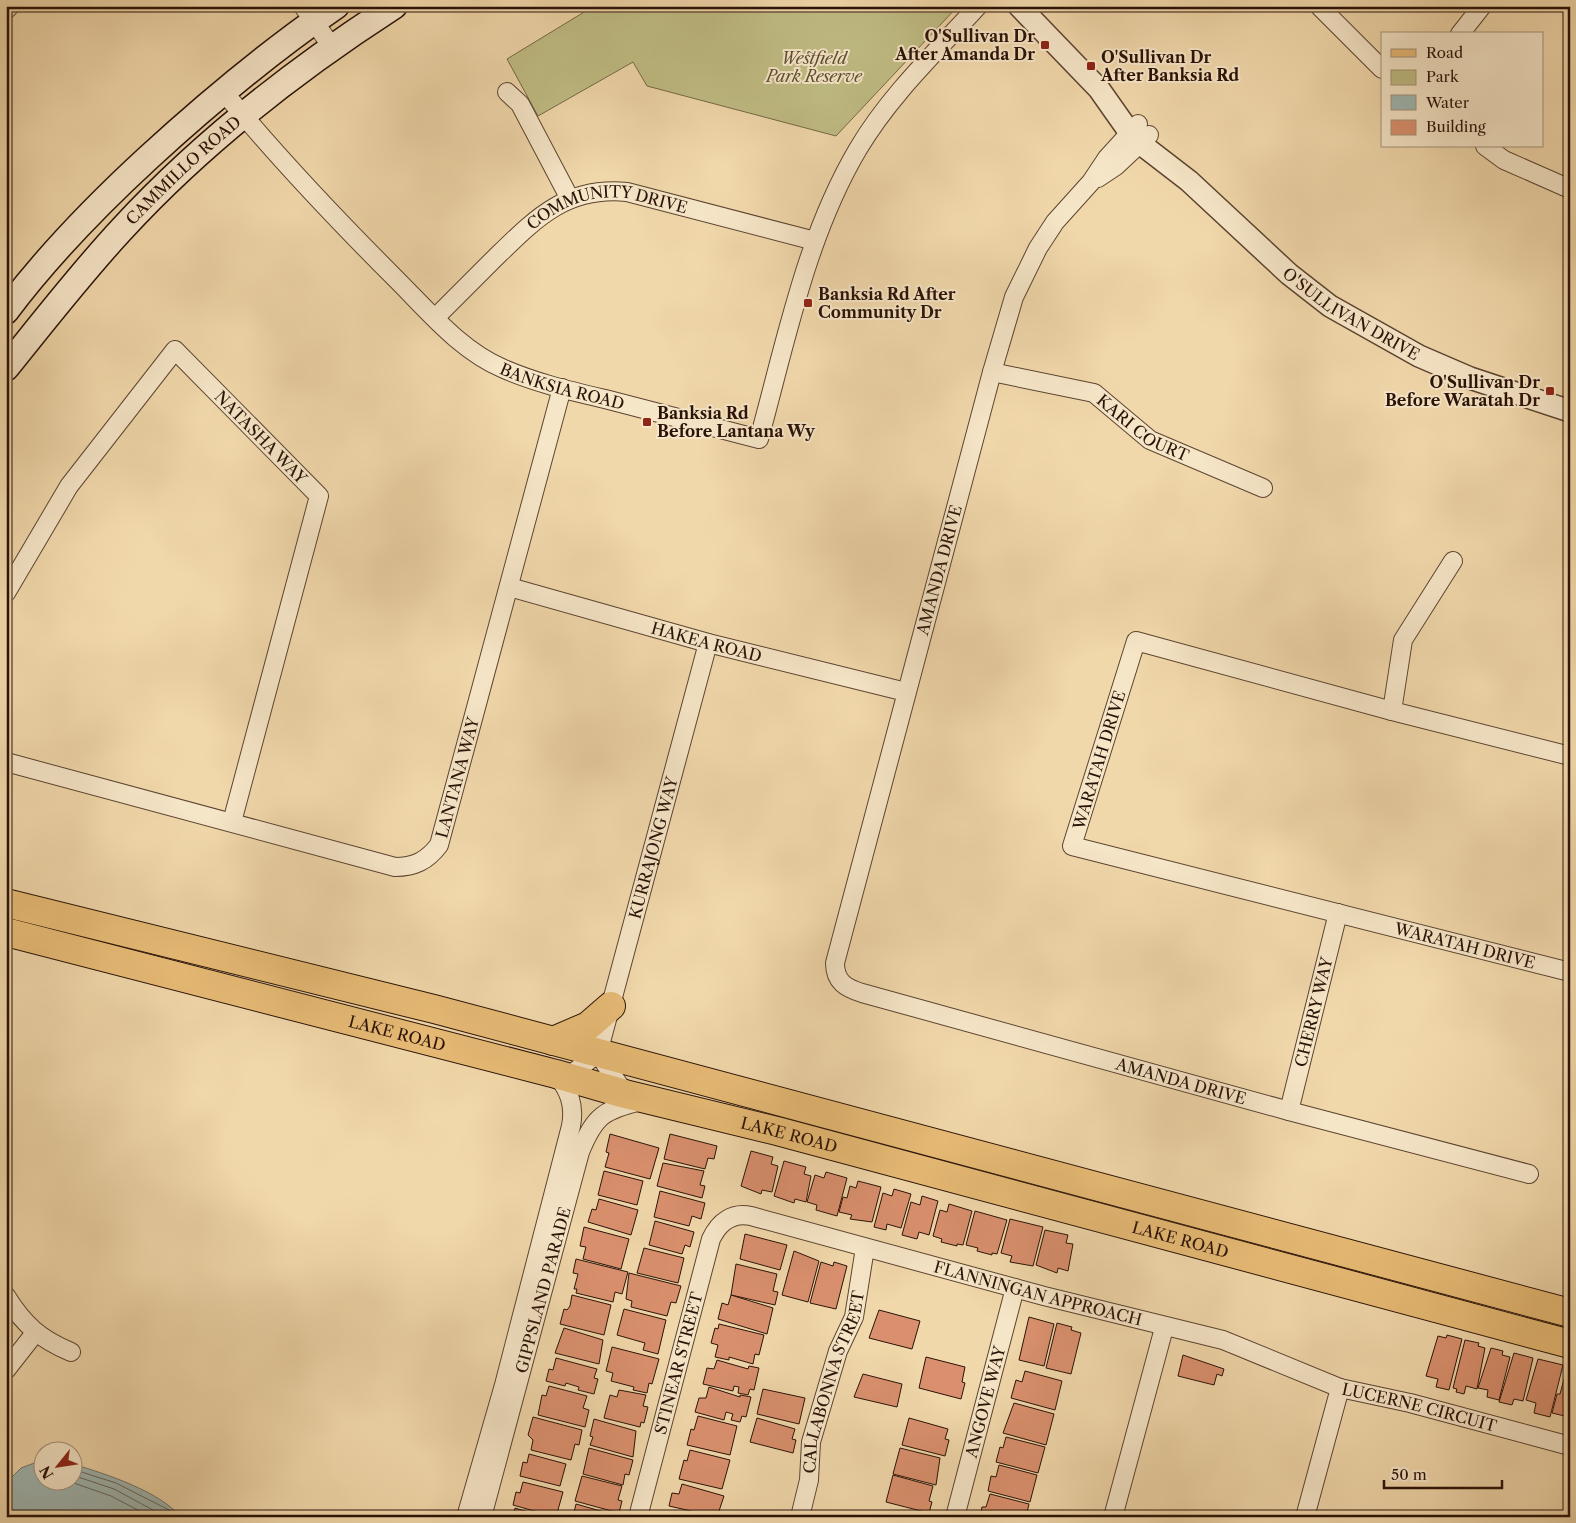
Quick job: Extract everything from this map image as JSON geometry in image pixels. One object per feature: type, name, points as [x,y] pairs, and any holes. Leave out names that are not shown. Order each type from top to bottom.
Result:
[{"type":"main road","name":"CAMMILLO ROAD","points":[[6,310],[65,240],[108,196],[223,91],[271,52],[308,14],[336,6]]},
{"type":"main road","name":"CAMMILLO ROAD","points":[[6,368],[122,229],[204,149],[243,115],[332,47],[394,6]]},
{"type":"main road","name":"LAKE ROAD","points":[[6,903],[553,1041],[1570,1313]]},
{"type":"main road","name":"LAKE ROAD","points":[[6,932],[562,1076],[636,1097],[777,1131],[1570,1344]]},
{"type":"main road","points":[[553,1041],[588,1026],[611,1006]]},
{"type":"street","points":[[6,10],[10,6]]},
{"type":"street","name":"BANKSIA ROAD","points":[[223,91],[342,225],[435,318],[483,359],[503,369],[562,388],[759,439],[815,241],[842,180],[871,129],[899,91],[978,6]]},
{"type":"street","name":"O'SULLIVAN DRIVE","points":[[1019,6],[1099,89],[1118,100],[1139,134],[1174,155],[1189,181],[1289,274],[1330,306],[1372,332],[1419,356],[1470,378],[1570,411]]},
{"type":"street","points":[[1319,6],[1381,68]]},
{"type":"street","points":[[1462,32],[1482,6]]},
{"type":"street","points":[[308,14],[332,47]]},
{"type":"street","points":[[507,92],[520,104],[570,199]]},
{"type":"street","name":"AMANDA DRIVE","points":[[1139,134],[1116,166],[1091,182],[1055,222],[1022,278],[1014,296],[906,692],[835,963],[832,983],[862,993],[1289,1111],[1529,1174]]},
{"type":"street","points":[[1488,148],[1504,160],[1570,189]]},
{"type":"street","name":"COMMUNITY DRIVE","points":[[435,318],[530,224],[544,213],[570,199],[595,192],[627,192],[815,241]]},
{"type":"street","name":"NATASHA WAY","points":[[6,593],[69,486],[175,350],[319,496],[232,822]]},
{"type":"street","name":"KARI COURT","points":[[992,372],[1094,393],[1150,440],[1263,488]]},
{"type":"street","name":"LANTANA WAY","points":[[6,762],[395,867],[409,867],[432,855],[439,845],[562,388]]},
{"type":"street","points":[[1392,711],[1403,640],[1453,561]]},
{"type":"street","name":"HAKEA ROAD","points":[[509,587],[708,643],[906,692]]},
{"type":"street","name":"WARATAH DRIVE","points":[[1570,756],[1392,711],[1136,641],[1072,846],[1570,972]]},
{"type":"street","name":"KURRAJONG WAY","points":[[598,1053],[708,643]]},
{"type":"street","name":"CHERRY WAY","points":[[1289,1111],[1338,913]]},
{"type":"street","points":[[562,1076],[598,1053],[636,1097]]},
{"type":"street","name":"GIPPSLAND PARADE","points":[[466,1517],[504,1385],[571,1126],[574,1111],[562,1076]]},
{"type":"street","name":"GIPPSLAND PARADE","points":[[482,1517],[580,1152],[594,1125],[607,1111],[636,1097]]},
{"type":"street","name":"FLANNINGAN APPROACH","points":[[731,1217],[738,1215],[751,1216],[1015,1288],[1129,1316],[1164,1328],[1235,1344],[1340,1388]]},
{"type":"street","name":"STINEAR STREET","points":[[638,1517],[711,1239],[720,1224],[731,1217]]},
{"type":"street","name":"CALLABONNA STREET","points":[[800,1517],[809,1480],[810,1448],[838,1351],[854,1317],[864,1248]]},
{"type":"street","name":"ANGOVE WAY","points":[[955,1517],[1015,1288]]},
{"type":"street","points":[[6,1296],[35,1334],[71,1352]]},
{"type":"street","points":[[1113,1517],[1164,1328]]},
{"type":"street","points":[[6,1370],[35,1334]]},
{"type":"street","name":"LUCERNE CIRCUIT","points":[[1305,1517],[1340,1388],[1410,1404],[1570,1446]]},
{"type":"green space","name":"Westfield Park Reserve","points":[[594,6],[958,6],[836,136],[647,86],[633,62],[538,116],[507,59]]},
{"type":"water","points":[[32,1464],[32,1490],[82,1490],[82,1467],[116,1478],[146,1491],[181,1517],[6,1517],[6,1483],[21,1468]]},
{"type":"building","points":[[610,1134],[659,1148],[650,1179],[605,1167],[609,1153],[606,1152]]},
{"type":"building","points":[[670,1134],[717,1146],[714,1159],[708,1158],[705,1169],[664,1159]]},
{"type":"building","points":[[751,1151],[773,1157],[771,1164],[778,1166],[772,1192],[762,1190],[761,1194],[741,1186]]},
{"type":"building","points":[[784,1161],[806,1167],[804,1174],[811,1176],[806,1202],[795,1199],[794,1203],[774,1196]]},
{"type":"building","points":[[663,1163],[704,1171],[700,1185],[705,1186],[702,1198],[657,1186]]},
{"type":"building","points":[[604,1171],[643,1181],[637,1205],[598,1195]]},
{"type":"building","points":[[826,1172],[847,1178],[837,1216],[816,1210],[817,1205],[807,1202],[815,1175],[824,1178]]},
{"type":"building","points":[[858,1181],[881,1187],[872,1222],[850,1219],[852,1215],[839,1212],[843,1197],[847,1198],[850,1186],[856,1188]]},
{"type":"building","points":[[894,1189],[911,1194],[901,1228],[887,1224],[886,1230],[874,1227],[883,1193],[892,1196]]},
{"type":"building","points":[[660,1191],[705,1203],[701,1219],[692,1216],[689,1226],[654,1217]]},
{"type":"building","points":[[922,1196],[938,1201],[929,1235],[919,1232],[917,1239],[902,1235],[911,1202],[920,1205]]},
{"type":"building","points":[[599,1199],[638,1210],[631,1235],[588,1222],[592,1209],[596,1210]]},
{"type":"building","points":[[949,1204],[972,1211],[963,1245],[957,1244],[957,1246],[941,1242],[942,1239],[933,1236],[940,1210],[947,1212]]},
{"type":"building","points":[[975,1211],[1007,1220],[997,1254],[992,1253],[992,1255],[977,1251],[978,1248],[966,1245]]},
{"type":"building","points":[[1010,1219],[1043,1227],[1033,1266],[1010,1262],[1012,1256],[1001,1253]]},
{"type":"building","points":[[655,1221],[694,1232],[690,1247],[685,1245],[682,1254],[649,1245]]},
{"type":"building","points":[[584,1227],[629,1239],[621,1269],[583,1259],[586,1247],[580,1246]]},
{"type":"building","points":[[1045,1230],[1068,1235],[1066,1243],[1073,1244],[1068,1271],[1058,1268],[1057,1273],[1036,1265]]},
{"type":"building","points":[[745,1234],[787,1245],[780,1270],[740,1259]]},
{"type":"building","points":[[644,1248],[684,1258],[678,1283],[637,1273]]},
{"type":"building","points":[[794,1251],[819,1261],[808,1302],[782,1295]]},
{"type":"building","points":[[576,1259],[628,1272],[622,1294],[615,1292],[613,1302],[576,1293],[577,1289],[574,1289],[578,1274],[573,1273]]},
{"type":"building","points":[[821,1262],[833,1266],[834,1262],[847,1266],[836,1309],[810,1303]]},
{"type":"building","points":[[736,1264],[777,1274],[773,1291],[778,1292],[775,1305],[731,1295]]},
{"type":"building","points":[[629,1273],[681,1286],[676,1303],[671,1302],[667,1316],[631,1307],[632,1301],[626,1299]]},
{"type":"building","points":[[572,1295],[611,1305],[604,1335],[560,1324],[564,1309],[567,1310],[570,1306]]},
{"type":"building","points":[[731,1295],[773,1308],[767,1334],[718,1319],[722,1303],[728,1305]]},
{"type":"building","points":[[624,1309],[666,1320],[658,1354],[643,1350],[645,1343],[617,1335]]},
{"type":"building","points":[[879,1310],[920,1321],[912,1349],[869,1338]]},
{"type":"building","points":[[1029,1317],[1054,1324],[1044,1366],[1019,1360]]},
{"type":"building","points":[[1057,1323],[1072,1327],[1071,1330],[1081,1333],[1071,1374],[1046,1368]]},
{"type":"building","points":[[719,1324],[764,1335],[759,1355],[755,1354],[753,1364],[729,1357],[729,1360],[715,1357],[718,1345],[711,1343],[715,1328],[718,1329]]},
{"type":"building","points":[[564,1328],[603,1340],[599,1364],[555,1353]]},
{"type":"building","points":[[1447,1335],[1462,1339],[1449,1390],[1436,1387],[1438,1379],[1426,1376],[1438,1336],[1446,1338]]},
{"type":"building","points":[[1465,1340],[1479,1343],[1478,1346],[1485,1348],[1477,1389],[1466,1386],[1464,1394],[1456,1392],[1457,1389],[1453,1388]]},
{"type":"building","points":[[612,1347],[659,1359],[652,1384],[649,1383],[647,1393],[633,1390],[634,1387],[611,1381],[613,1373],[606,1371]]},
{"type":"building","points":[[1491,1348],[1503,1351],[1502,1355],[1510,1357],[1499,1400],[1487,1397],[1488,1390],[1478,1388]]},
{"type":"building","points":[[1514,1353],[1533,1358],[1523,1401],[1514,1399],[1512,1405],[1499,1402]]},
{"type":"building","points":[[1183,1355],[1224,1369],[1222,1376],[1217,1374],[1214,1385],[1178,1376]]},
{"type":"building","points":[[926,1357],[965,1367],[962,1382],[965,1383],[961,1399],[919,1388]]},
{"type":"building","points":[[556,1358],[597,1369],[594,1378],[598,1379],[594,1394],[578,1390],[579,1387],[566,1383],[565,1386],[546,1381],[549,1369],[553,1370]]},
{"type":"building","points":[[1538,1359],[1563,1365],[1550,1417],[1534,1413],[1536,1403],[1526,1400]]},
{"type":"building","points":[[717,1360],[748,1369],[749,1366],[759,1368],[754,1390],[750,1389],[748,1395],[738,1393],[739,1387],[734,1386],[733,1391],[703,1384],[707,1368],[714,1369]]},
{"type":"building","points":[[1567,1368],[1570,1368],[1569,1417],[1552,1413],[1557,1394],[1560,1394]]},
{"type":"building","points":[[1025,1371],[1062,1381],[1055,1410],[1011,1398],[1016,1380],[1022,1382]]},
{"type":"building","points":[[863,1374],[902,1384],[897,1407],[854,1397]]},
{"type":"building","points":[[549,1386],[587,1396],[583,1408],[589,1410],[585,1427],[538,1415],[542,1395],[546,1396]]},
{"type":"building","points":[[709,1387],[740,1397],[740,1395],[751,1397],[746,1417],[742,1416],[740,1422],[731,1420],[733,1414],[726,1412],[724,1420],[695,1412],[699,1398],[706,1398]]},
{"type":"building","points":[[763,1389],[805,1398],[799,1424],[757,1414]]},
{"type":"building","points":[[619,1390],[646,1395],[643,1406],[648,1407],[644,1423],[641,1422],[640,1427],[604,1418],[610,1395],[617,1397]]},
{"type":"building","points":[[1014,1403],[1054,1414],[1046,1445],[1003,1433]]},
{"type":"building","points":[[698,1416],[737,1426],[730,1455],[687,1445],[691,1429],[694,1430]]},
{"type":"building","points":[[533,1417],[582,1430],[579,1445],[575,1444],[571,1460],[531,1450],[533,1440],[528,1435]]},
{"type":"building","points":[[757,1418],[795,1429],[792,1439],[796,1440],[793,1453],[750,1442]]},
{"type":"building","points":[[909,1418],[948,1429],[945,1439],[949,1440],[945,1456],[902,1445]]},
{"type":"building","points":[[594,1419],[636,1431],[633,1457],[590,1445],[593,1437],[590,1436]]},
{"type":"building","points":[[1006,1437],[1045,1447],[1038,1473],[996,1462],[1000,1447],[1003,1448]]},
{"type":"building","points":[[589,1448],[633,1460],[629,1475],[625,1474],[623,1485],[583,1474]]},
{"type":"building","points":[[900,1448],[940,1458],[936,1485],[893,1474]]},
{"type":"building","points":[[690,1450],[730,1460],[722,1489],[679,1479],[684,1460],[687,1461]]},
{"type":"building","points":[[529,1454],[566,1464],[560,1486],[520,1476],[523,1462],[527,1463]]},
{"type":"building","points":[[999,1465],[1037,1475],[1030,1502],[988,1491],[991,1476],[996,1477]]},
{"type":"building","points":[[893,1475],[933,1486],[929,1501],[932,1502],[929,1513],[886,1502]]},
{"type":"building","points":[[582,1476],[622,1486],[618,1500],[622,1501],[619,1513],[575,1501]]},
{"type":"building","points":[[523,1482],[563,1492],[556,1517],[513,1505],[516,1492],[520,1493]]},
{"type":"building","points":[[682,1484],[724,1496],[717,1517],[669,1506],[672,1493],[679,1494]]},
{"type":"building","points":[[990,1494],[1029,1504],[1026,1517],[980,1517],[982,1507],[986,1507]]},
{"type":"building","points":[[576,1504],[615,1515],[614,1517],[573,1517]]},
{"type":"building","points":[[515,1508],[545,1517],[513,1517]]},
{"type":"building","points":[[674,1511],[694,1517],[672,1517]]},
{"type":"place","name":"O'Sullivan Dr After Amanda Dr","points":[[1045,45]]},
{"type":"place","name":"O'Sullivan Dr After Banksia Rd","points":[[1091,66]]},
{"type":"place","name":"Banksia Rd After Community Dr","points":[[808,303]]},
{"type":"place","name":"O'Sullivan Dr Before Waratah Dr","points":[[1550,391]]},
{"type":"place","name":"Banksia Rd Before Lantana Wy","points":[[647,422]]}]
